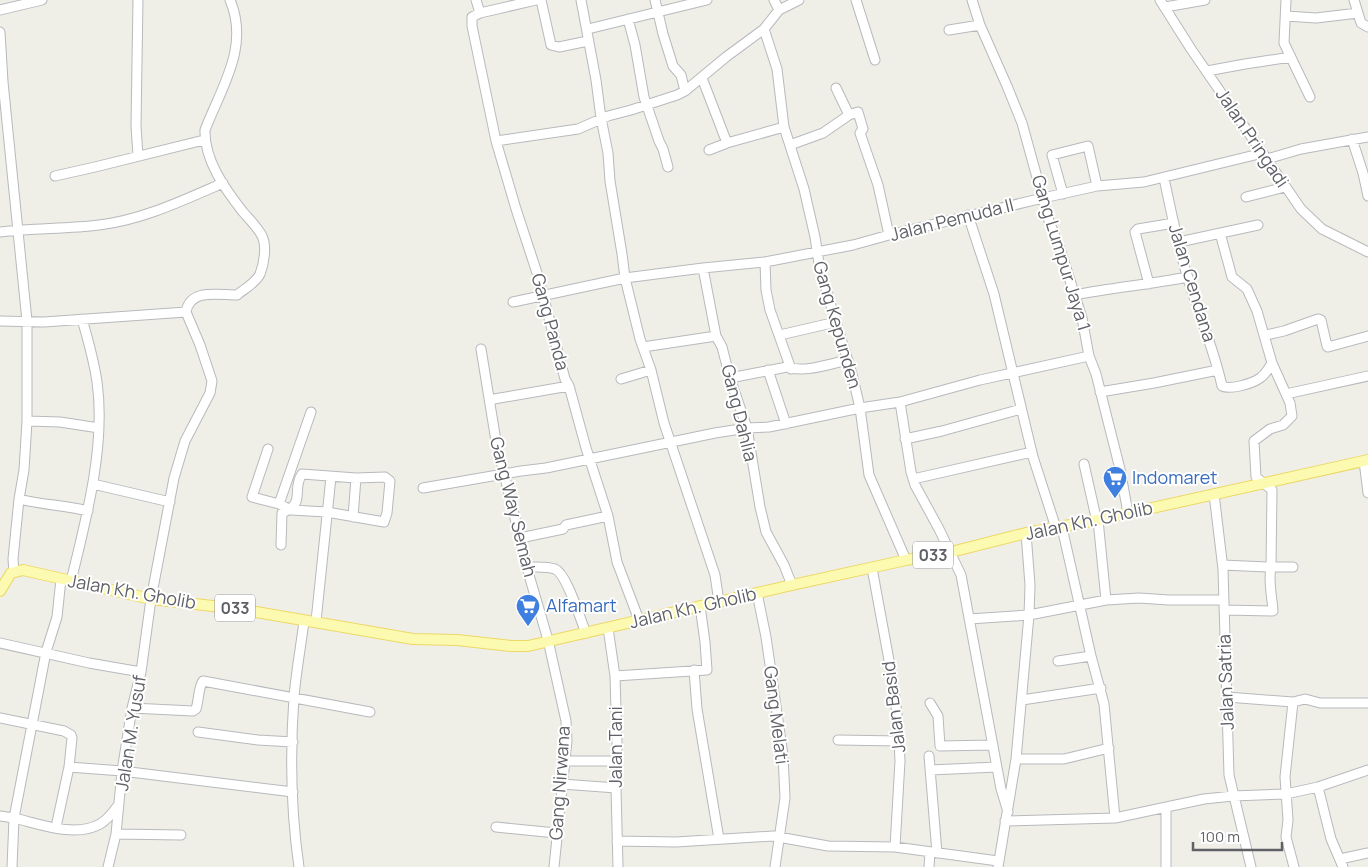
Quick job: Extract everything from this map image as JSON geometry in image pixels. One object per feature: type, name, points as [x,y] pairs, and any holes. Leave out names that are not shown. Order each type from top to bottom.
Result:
[{"type":"main road","name":"Jalan Kh. Gholib","points":[[14,572],[29,570],[151,599],[239,609],[413,639],[457,640],[528,646],[792,585],[951,552],[1026,533],[1059,530],[1366,461]]},
{"type":"main road","points":[[0,591],[14,572]]},
{"type":"street","points":[[0,10],[42,0]]},
{"type":"street","points":[[138,0],[136,126],[138,156]]},
{"type":"street","points":[[0,321],[44,322],[186,312],[188,302],[194,297],[203,294],[237,295],[254,282],[259,275],[264,252],[263,237],[223,183],[209,156],[204,140],[205,130],[230,73],[236,48],[237,26],[235,11],[230,0]]},
{"type":"street","points":[[476,0],[480,13],[524,1],[536,0]]},
{"type":"street","points":[[541,0],[552,45],[559,47],[588,41]]},
{"type":"street","points":[[582,0],[608,153],[610,181],[624,278],[670,441],[715,575],[718,602]]},
{"type":"street","points":[[655,0],[673,66],[681,76],[685,91]]},
{"type":"street","points":[[588,29],[707,0]]},
{"type":"street","points":[[774,0],[779,10]]},
{"type":"street","points":[[496,141],[578,129],[601,118],[666,99],[685,91],[726,56],[764,29],[779,10],[799,0]]},
{"type":"street","points":[[856,0],[875,60]]},
{"type":"street","name":"Gang Lumpur Jaya 1","points":[[972,0],[980,25],[1008,86],[1022,123],[1049,221],[1083,326],[1089,356],[1096,374],[1120,469],[1128,513]]},
{"type":"street","points":[[1162,4],[1205,0]]},
{"type":"street","points":[[1286,0],[1284,43],[1310,96]]},
{"type":"street","points":[[1354,0],[1361,23],[1368,28]]},
{"type":"street","name":"Jalan Pringadi","points":[[1162,4],[1285,187],[1308,217],[1322,229],[1368,252]]},
{"type":"street","name":"Gang Panda","points":[[480,13],[472,17],[471,22],[496,141],[544,296],[565,379],[569,386],[608,516],[617,562],[639,620]]},
{"type":"street","points":[[1286,16],[1316,18],[1358,13]]},
{"type":"street","points":[[628,19],[636,45],[644,97],[668,167]]},
{"type":"street","points":[[950,30],[980,25]]},
{"type":"street","name":"Gang Kepunden","points":[[764,29],[778,69],[784,127],[804,189],[820,270],[848,360],[860,408],[869,475],[906,560]]},
{"type":"street","points":[[0,32],[2,82],[19,230],[27,321],[27,421],[24,470],[13,559],[14,572]]},
{"type":"street","points":[[1207,71],[1290,58]]},
{"type":"street","points":[[702,78],[727,143]]},
{"type":"street","points":[[836,88],[849,115]]},
{"type":"street","points":[[790,145],[823,133],[849,115],[858,112],[864,129],[860,133],[878,185],[889,235]]},
{"type":"street","points":[[708,150],[784,127]]},
{"type":"street","name":"Jalan Pemuda II","points":[[513,302],[624,278],[765,262],[853,246],[968,215],[1097,186],[1144,182],[1211,165],[1368,136]]},
{"type":"street","points":[[1352,139],[1368,196]]},
{"type":"street","points":[[55,176],[204,140]]},
{"type":"street","points":[[1063,194],[1052,154],[1088,146],[1097,186]]},
{"type":"street","name":"Jalan Cendana","points":[[1164,178],[1188,277],[1223,387],[1257,380],[1262,377],[1272,362]]},
{"type":"street","points":[[0,232],[100,225],[114,222],[177,203],[223,183]]},
{"type":"street","points":[[1246,197],[1285,187]]},
{"type":"street","points":[[968,215],[994,294],[1032,452],[1059,530],[1080,604],[1090,656],[1101,688],[1109,748],[1115,818]]},
{"type":"street","points":[[1149,284],[1135,232],[1138,229],[1174,223]]},
{"type":"street","points":[[1179,242],[1258,225]]},
{"type":"street","points":[[1220,233],[1232,277],[1243,285],[1250,294],[1266,335],[1272,362],[1290,404],[1292,416],[1284,425],[1270,429],[1254,441],[1256,477],[1272,490],[1269,577],[1273,611],[1224,610]]},
{"type":"street","points":[[765,262],[766,290],[770,310],[792,369]]},
{"type":"street","name":"Gang Dahlia","points":[[703,268],[716,336],[722,346],[730,378],[747,428],[766,532],[784,565],[792,585]]},
{"type":"street","points":[[1074,295],[1107,288],[1149,284],[1188,277]]},
{"type":"street","name":"Jalan M. Yusuf","points":[[108,867],[116,834],[122,771],[132,708],[141,672],[151,599],[174,478],[185,441],[210,393],[212,381],[186,312]]},
{"type":"street","points":[[12,867],[14,818],[46,652],[57,617],[83,510],[93,484],[99,428],[97,383],[82,319]]},
{"type":"street","points":[[1266,335],[1291,329],[1318,319],[1323,324],[1328,347],[1368,336]]},
{"type":"street","points":[[780,335],[836,322]]},
{"type":"street","points":[[643,347],[716,336]]},
{"type":"street","name":"Gang Way Semah","points":[[481,349],[496,441],[527,567],[548,640]]},
{"type":"street","points":[[423,488],[632,452],[670,441],[747,428],[769,427],[860,408],[900,402],[964,384],[1089,356]]},
{"type":"street","points":[[730,378],[787,367],[792,369],[813,367],[848,360]]},
{"type":"street","points":[[621,379],[651,370]]},
{"type":"street","points":[[768,370],[786,424]]},
{"type":"street","points":[[1100,392],[1218,370]]},
{"type":"street","points":[[1286,394],[1368,376]]},
{"type":"street","points":[[490,401],[569,386]]},
{"type":"street","points":[[900,402],[913,479],[961,575],[1006,816]]},
{"type":"street","points":[[905,439],[942,431],[1021,409]]},
{"type":"street","points":[[279,504],[311,412]]},
{"type":"street","points":[[27,421],[60,422],[99,428]]},
{"type":"street","points":[[268,449],[252,497],[279,504],[291,510]]},
{"type":"street","points":[[913,479],[1032,452]]},
{"type":"street","points":[[1366,461],[1368,493]]},
{"type":"street","points":[[1084,464],[1098,520],[1106,600]]},
{"type":"street","points":[[281,545],[282,513],[291,510],[327,512],[384,522],[387,513],[389,479],[385,477],[356,478],[302,474],[296,503],[291,510]]},
{"type":"street","points":[[316,621],[331,477]]},
{"type":"street","points":[[353,517],[356,478]]},
{"type":"street","points":[[93,484],[170,502]]},
{"type":"street","name":"Jalan Satria","points":[[1214,494],[1223,565],[1229,775],[1251,867]]},
{"type":"street","points":[[19,499],[39,504],[83,510]]},
{"type":"street","points":[[520,538],[564,529],[566,524],[608,516]]},
{"type":"street","points":[[617,841],[676,842],[773,836],[828,846],[895,847],[998,864],[1016,759],[1022,700],[1030,585],[1026,533]]},
{"type":"street","points":[[1223,565],[1293,567]]},
{"type":"street","points":[[527,567],[556,569],[561,573],[567,583],[586,633]]},
{"type":"street","name":"Jalan Basid","points":[[872,568],[893,682],[900,741],[895,847]]},
{"type":"street","name":"Gang Melati","points":[[757,593],[771,668],[783,755],[785,798],[774,867]]},
{"type":"street","points":[[969,619],[1029,615],[1106,600],[1139,598],[1223,600]]},
{"type":"street","points":[[615,676],[706,670],[705,642],[700,606]]},
{"type":"street","points":[[298,867],[293,792],[294,696],[304,621]]},
{"type":"street","name":"Jalan Tani","points":[[608,628],[615,676],[618,867]]},
{"type":"street","name":"Gang Nirwana","points":[[548,640],[566,721],[567,741],[554,867]]},
{"type":"street","points":[[0,643],[141,672]]},
{"type":"street","points":[[1058,661],[1090,656]]},
{"type":"street","points":[[694,670],[697,709],[719,839]]},
{"type":"street","points":[[132,708],[196,709],[200,685],[203,681],[294,696],[370,712]]},
{"type":"street","points":[[1022,700],[1101,688]]},
{"type":"street","points":[[1227,697],[1275,699],[1293,702],[1305,699],[1320,703],[1368,702]]},
{"type":"street","points":[[1293,702],[1285,777],[1288,820],[1286,837],[1294,867]]},
{"type":"street","points":[[930,703],[938,716],[940,746],[993,745]]},
{"type":"street","points":[[0,718],[64,731],[72,738],[69,767],[56,827]]},
{"type":"street","points":[[198,732],[258,740],[293,742]]},
{"type":"street","points":[[838,740],[900,741]]},
{"type":"street","points":[[1016,759],[1064,759],[1109,748]]},
{"type":"street","points":[[929,756],[933,852],[929,867]]},
{"type":"street","points":[[565,761],[617,761]]},
{"type":"street","points":[[69,767],[122,771],[293,792]]},
{"type":"street","points":[[930,770],[997,767]]},
{"type":"street","points":[[1006,816],[1115,818],[1204,799],[1286,794],[1318,787],[1368,770]]},
{"type":"street","points":[[562,784],[616,788]]},
{"type":"street","points":[[1318,787],[1331,839],[1341,863],[1368,853]]},
{"type":"street","points":[[0,816],[75,830],[92,827],[108,818],[120,803]]},
{"type":"street","points":[[1166,808],[1166,867]]},
{"type":"street","points":[[496,826],[556,833]]},
{"type":"street","points":[[116,834],[181,835]]},
{"type":"place","name":"Indomaret","points":[[1115,499]]},
{"type":"place","name":"Alfamart","points":[[528,627]]}]
